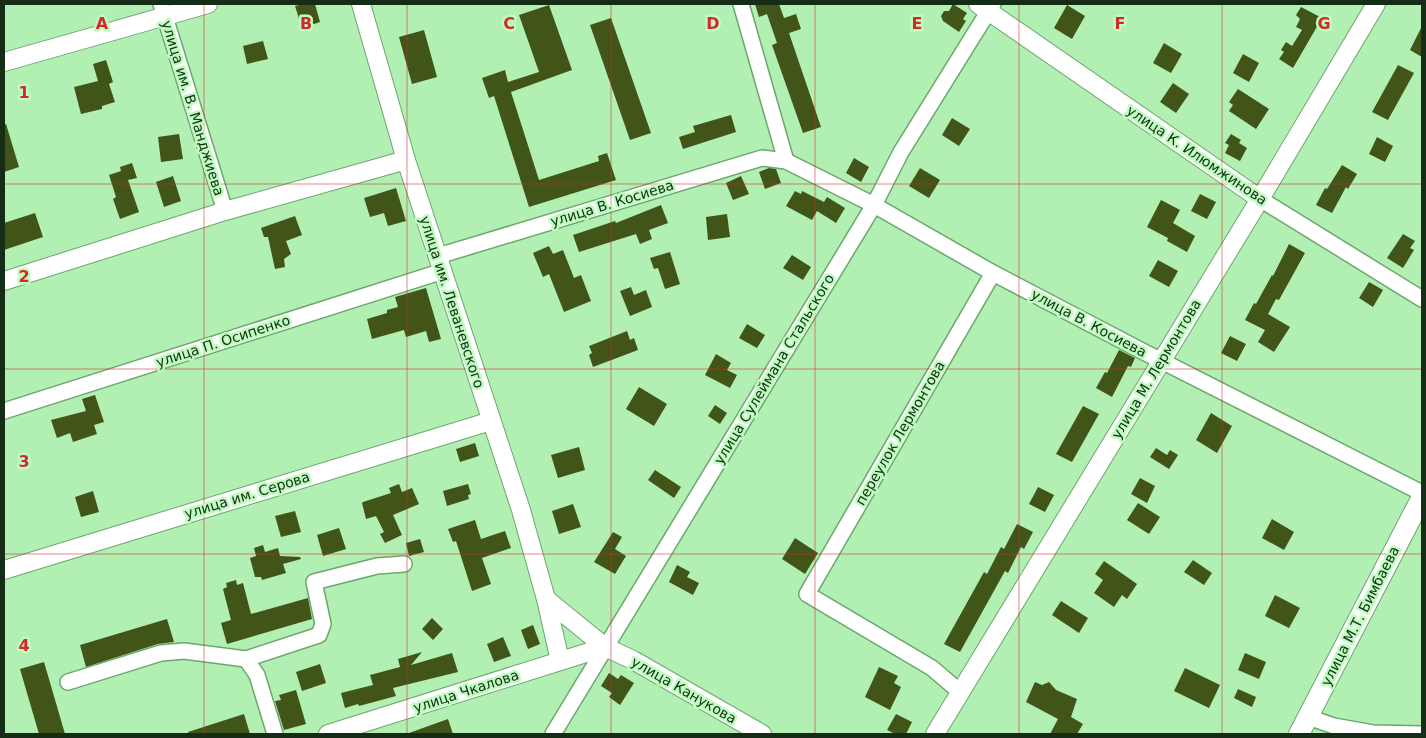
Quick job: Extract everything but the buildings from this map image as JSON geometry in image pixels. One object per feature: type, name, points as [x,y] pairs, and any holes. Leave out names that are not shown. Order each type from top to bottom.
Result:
[{"type":"main road","name":"улица М.Т. Бимбаева","points":[[1303,726],[1422,495]]},
{"type":"street","points":[[4,62],[163,10],[208,4]]},
{"type":"street","name":"улица им. Леваневского","points":[[361,4],[406,160],[521,510],[546,599],[560,661]]},
{"type":"street","points":[[741,4],[786,161]]},
{"type":"street","name":"улица М. Лермонтова","points":[[935,734],[1160,360],[1260,199],[1376,4]]},
{"type":"street","name":"улица К. Илюмжинова","points":[[987,6],[1260,199],[1422,299]]},
{"type":"street","name":"улица Сулеймана Стальского","points":[[553,734],[874,206],[901,152],[987,6]]},
{"type":"street","name":"улица им. В. Манджиева","points":[[163,10],[225,211]]},
{"type":"street","name":"улица В. Косиева","points":[[440,264],[762,158],[786,161],[874,206],[994,273],[1422,495]]},
{"type":"street","points":[[4,281],[225,211],[406,160]]},
{"type":"street","name":"улица П. Осипенко","points":[[4,411],[440,264]]},
{"type":"street","name":"переулок Лермонтова","points":[[960,692],[932,668],[807,594],[994,273]]},
{"type":"street","name":"улица им. Серова","points":[[4,570],[491,421]]},
{"type":"street","points":[[68,682],[161,653],[184,651],[246,659],[319,635],[323,624],[314,582],[377,566],[404,564]]},
{"type":"street","points":[[546,599],[605,647]]},
{"type":"street","name":"улица Чкалова","points":[[328,734],[605,647]]},
{"type":"street","name":"улица Канукова","points":[[605,647],[633,660],[762,734]]},
{"type":"street","points":[[246,659],[258,675],[274,734]]},
{"type":"street","points":[[1303,726],[1334,726],[1373,733],[1422,734]]}]
